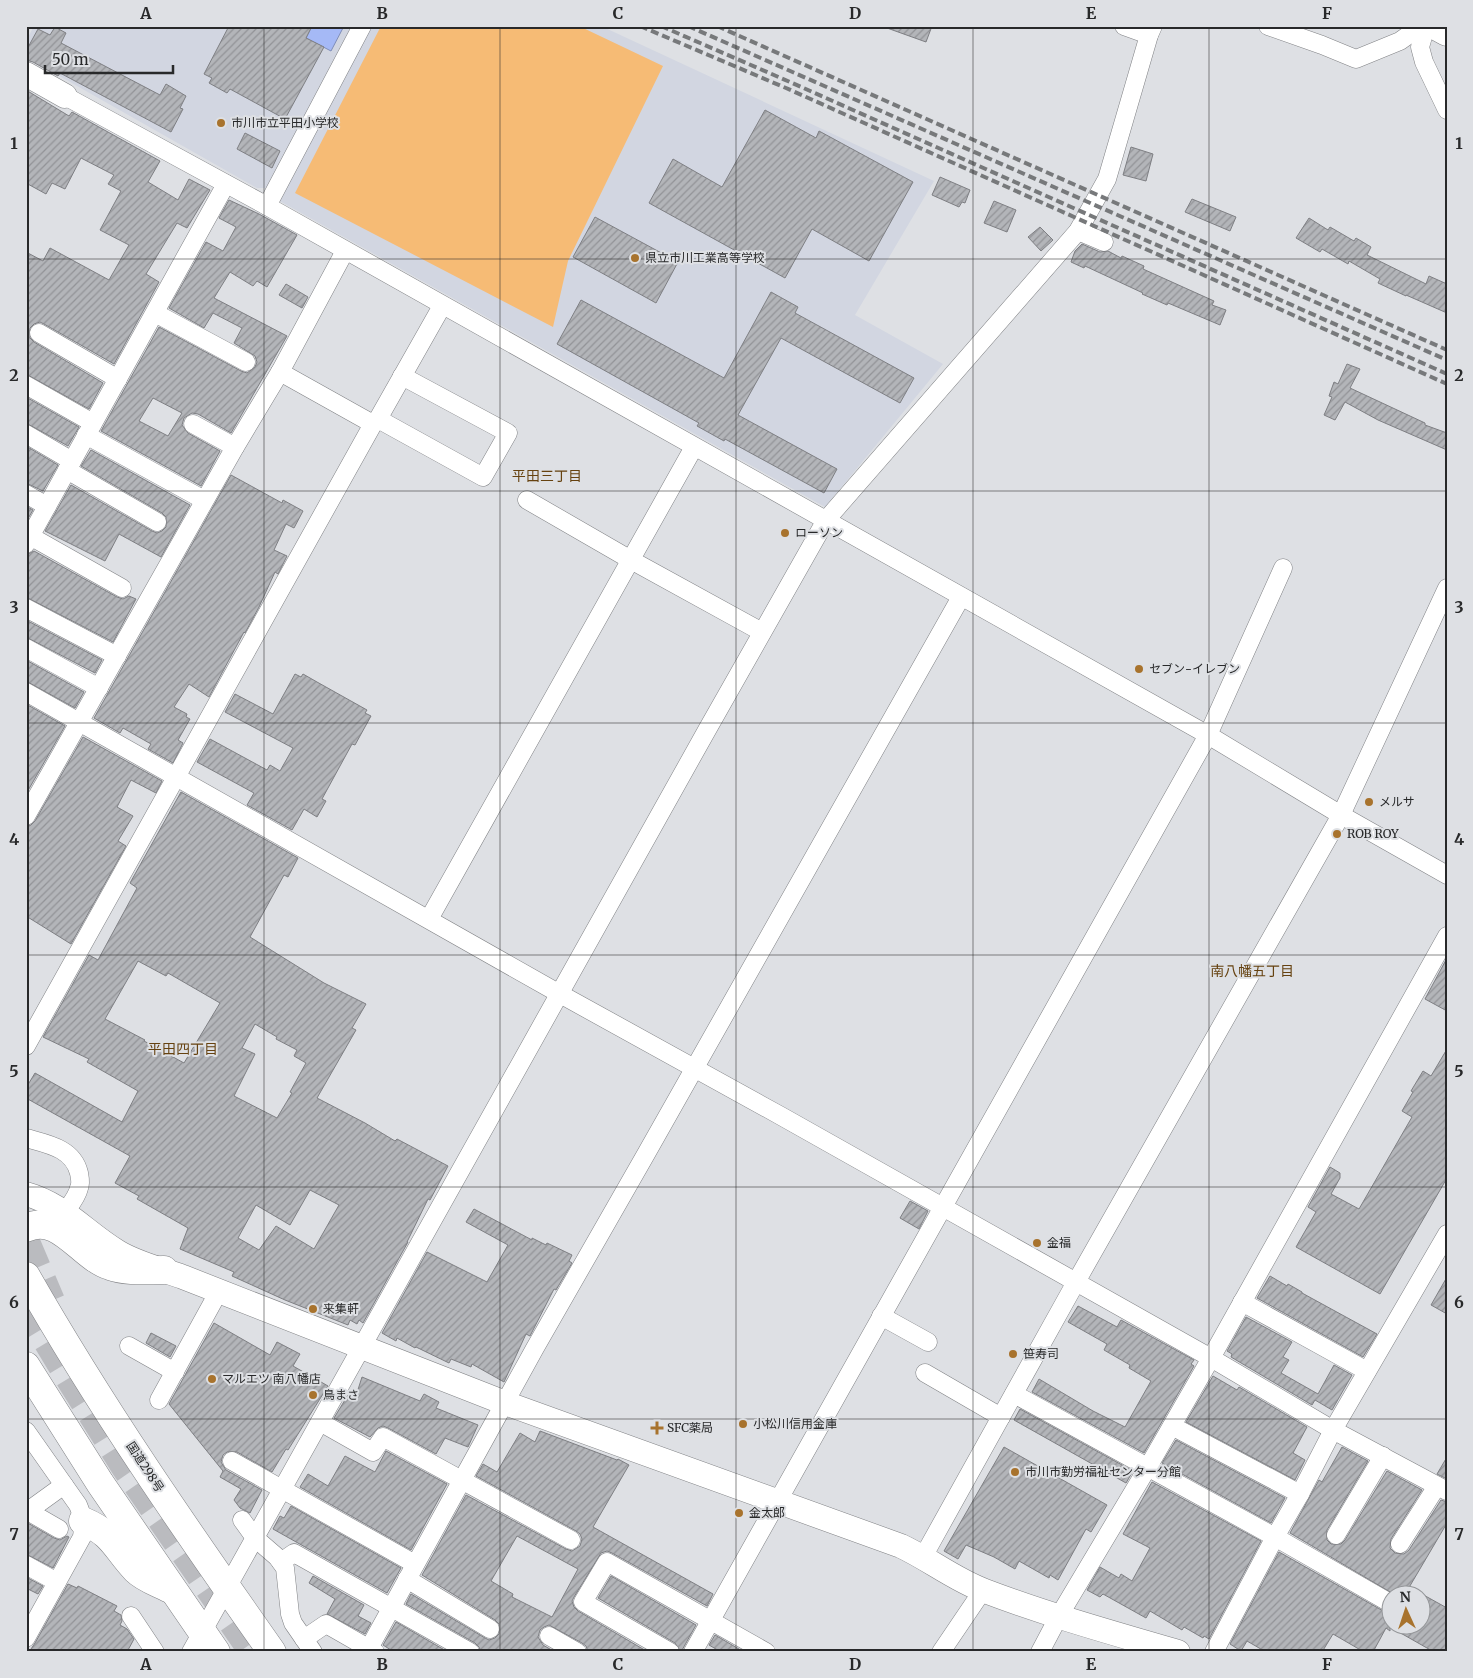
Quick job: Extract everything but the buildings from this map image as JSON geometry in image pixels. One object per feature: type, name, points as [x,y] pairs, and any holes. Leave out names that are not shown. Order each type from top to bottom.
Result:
[{"type":"highway","points":[[1436,26],[1447,32]]},
{"type":"highway","points":[[26,1228],[39,1224],[51,1226],[96,1260],[108,1266],[131,1270],[164,1270]]},
{"type":"highway","name":"国道298号","points":[[26,1276],[55,1326],[151,1477],[272,1652]]},
{"type":"highway","points":[[26,1366],[100,1483],[174,1590],[203,1645]]},
{"type":"highway","points":[[71,1525],[97,1527],[106,1533],[136,1571],[174,1590]]},
{"type":"street","points":[[267,206],[362,26]]},
{"type":"street","points":[[203,1645],[227,1588],[826,520],[1078,231],[1107,179],[1151,30],[1124,26]]},
{"type":"street","points":[[1273,28],[1356,59],[1400,41],[1421,26]]},
{"type":"street","points":[[1426,26],[1420,47],[1424,62],[1447,110]]},
{"type":"street","points":[[26,74],[267,206],[694,448],[1208,735],[1341,815],[1447,875]]},
{"type":"street","points":[[122,588],[28,540],[226,184]]},
{"type":"street","points":[[1078,231],[1104,242]]},
{"type":"street","points":[[26,816],[204,500],[280,372],[344,251]]},
{"type":"street","points":[[26,1046],[118,885],[141,838],[177,777],[375,421],[442,306]]},
{"type":"street","points":[[155,313],[246,362]]},
{"type":"street","points":[[39,333],[118,379]]},
{"type":"street","points":[[280,372],[483,477],[508,434],[402,376]]},
{"type":"street","points":[[26,385],[90,429],[204,500]]},
{"type":"street","points":[[194,424],[235,447]]},
{"type":"street","points":[[26,434],[70,466],[157,522]]},
{"type":"street","points":[[429,919],[694,448]]},
{"type":"street","points":[[26,494],[47,506]]},
{"type":"street","points":[[527,500],[762,632]]},
{"type":"street","points":[[692,1652],[1208,735],[1283,568]]},
{"type":"street","points":[[923,1557],[1076,1282],[1341,815],[1447,588]]},
{"type":"street","points":[[242,1520],[255,1538],[281,1562],[287,1576],[290,1614],[308,1646],[326,1624],[370,1651],[391,1607],[535,1348],[961,597]]},
{"type":"street","points":[[26,608],[117,656]]},
{"type":"street","points":[[26,648],[99,688]]},
{"type":"street","points":[[26,692],[560,994],[1211,1358],[1333,1430],[1442,1489],[1400,1544]]},
{"type":"street","points":[[1040,1652],[1059,1616],[1211,1358],[1447,936]]},
{"type":"street","points":[[26,1138],[59,1148],[69,1155],[75,1163],[80,1177],[79,1188],[65,1212]]},
{"type":"street","points":[[26,1194],[65,1212],[100,1241],[137,1261],[362,1346],[505,1404],[901,1546],[983,1590],[1059,1616],[1178,1652]]},
{"type":"street","points":[[1214,1652],[1333,1430],[1447,1234]]},
{"type":"street","points":[[160,1400],[220,1291]]},
{"type":"street","points":[[1242,1302],[1367,1371]]},
{"type":"street","points":[[881,1316],[928,1342]]},
{"type":"street","points":[[129,1346],[175,1372]]},
{"type":"street","points":[[925,1373],[1001,1418]]},
{"type":"street","points":[[1014,1394],[1275,1537],[1380,1597]]},
{"type":"street","points":[[320,1422],[373,1452],[383,1437],[571,1540]]},
{"type":"street","points":[[1172,1426],[1300,1494]]},
{"type":"street","points":[[26,1431],[78,1505],[71,1525]]},
{"type":"street","points":[[1336,1535],[1383,1456]]},
{"type":"street","points":[[232,1461],[411,1571],[490,1629]]},
{"type":"street","points":[[27,1510],[64,1485]]},
{"type":"street","points":[[26,1638],[82,1537],[71,1525],[27,1510]]},
{"type":"street","points":[[281,1562],[294,1553],[470,1652]]},
{"type":"street","points":[[670,1652],[583,1602],[607,1562],[766,1652]]},
{"type":"street","points":[[26,1565],[57,1582]]},
{"type":"street","points":[[941,1652],[983,1590]]},
{"type":"street","points":[[130,1616],[155,1652]]},
{"type":"street","points":[[548,1636],[576,1652]]},
{"type":"shaded area","name":"市川市立平田小学校","points":[[34,26],[352,26],[266,188],[257,188],[26,57],[26,41]]},
{"type":"shaded area","name":"県立市川工業高等学校","points":[[370,26],[601,26],[934,181],[855,315],[943,364],[825,507],[278,200]]},
{"type":"shaded area","points":[[381,26],[579,26],[663,66],[568,261],[553,327],[295,193]]},
{"type":"water","points":[[312,26],[344,26],[331,51],[306,38]]},
{"type":"tunnel","points":[[26,1242],[51,1301]]},
{"type":"tunnel","points":[[26,1306],[125,1467],[253,1652]]},
{"type":"railway","points":[[640,26],[786,88],[1447,384]]},
{"type":"railway","points":[[661,26],[1447,374]]},
{"type":"railway","points":[[688,26],[1447,360]]},
{"type":"railway","points":[[717,26],[1447,350]]},
{"type":"place","name":"市川市立平田小学校","points":[[221,123]]},
{"type":"place","name":"県立市川工業高等学校","points":[[635,258]]},
{"type":"place","name":"ローソン","points":[[785,533]]},
{"type":"place","name":"セブン-イレブン","points":[[1139,669]]},
{"type":"place","name":"メルサ","points":[[1369,802]]},
{"type":"place","name":"ROB ROY","points":[[1337,834]]},
{"type":"place","name":"金福","points":[[1037,1243]]},
{"type":"place","name":"来集軒","points":[[313,1309]]},
{"type":"place","name":"笹寿司","points":[[1013,1354]]},
{"type":"place","name":"マルエツ 南八幡店","points":[[212,1379]]},
{"type":"place","name":"鳥まさ","points":[[313,1395]]},
{"type":"place","name":"小松川信用金庫","points":[[743,1424]]},
{"type":"place","name":"SFC薬局","points":[[657,1428]]},
{"type":"place","name":"市川市勤労福祉センター分館","points":[[1015,1472]]},
{"type":"place","name":"金太郎","points":[[739,1513]]},
{"type":"district","name":"平田三丁目","points":[[547,476]]},
{"type":"district","name":"南八幡五丁目","points":[[1252,971]]},
{"type":"district","name":"平田四丁目","points":[[183,1049]]}]
